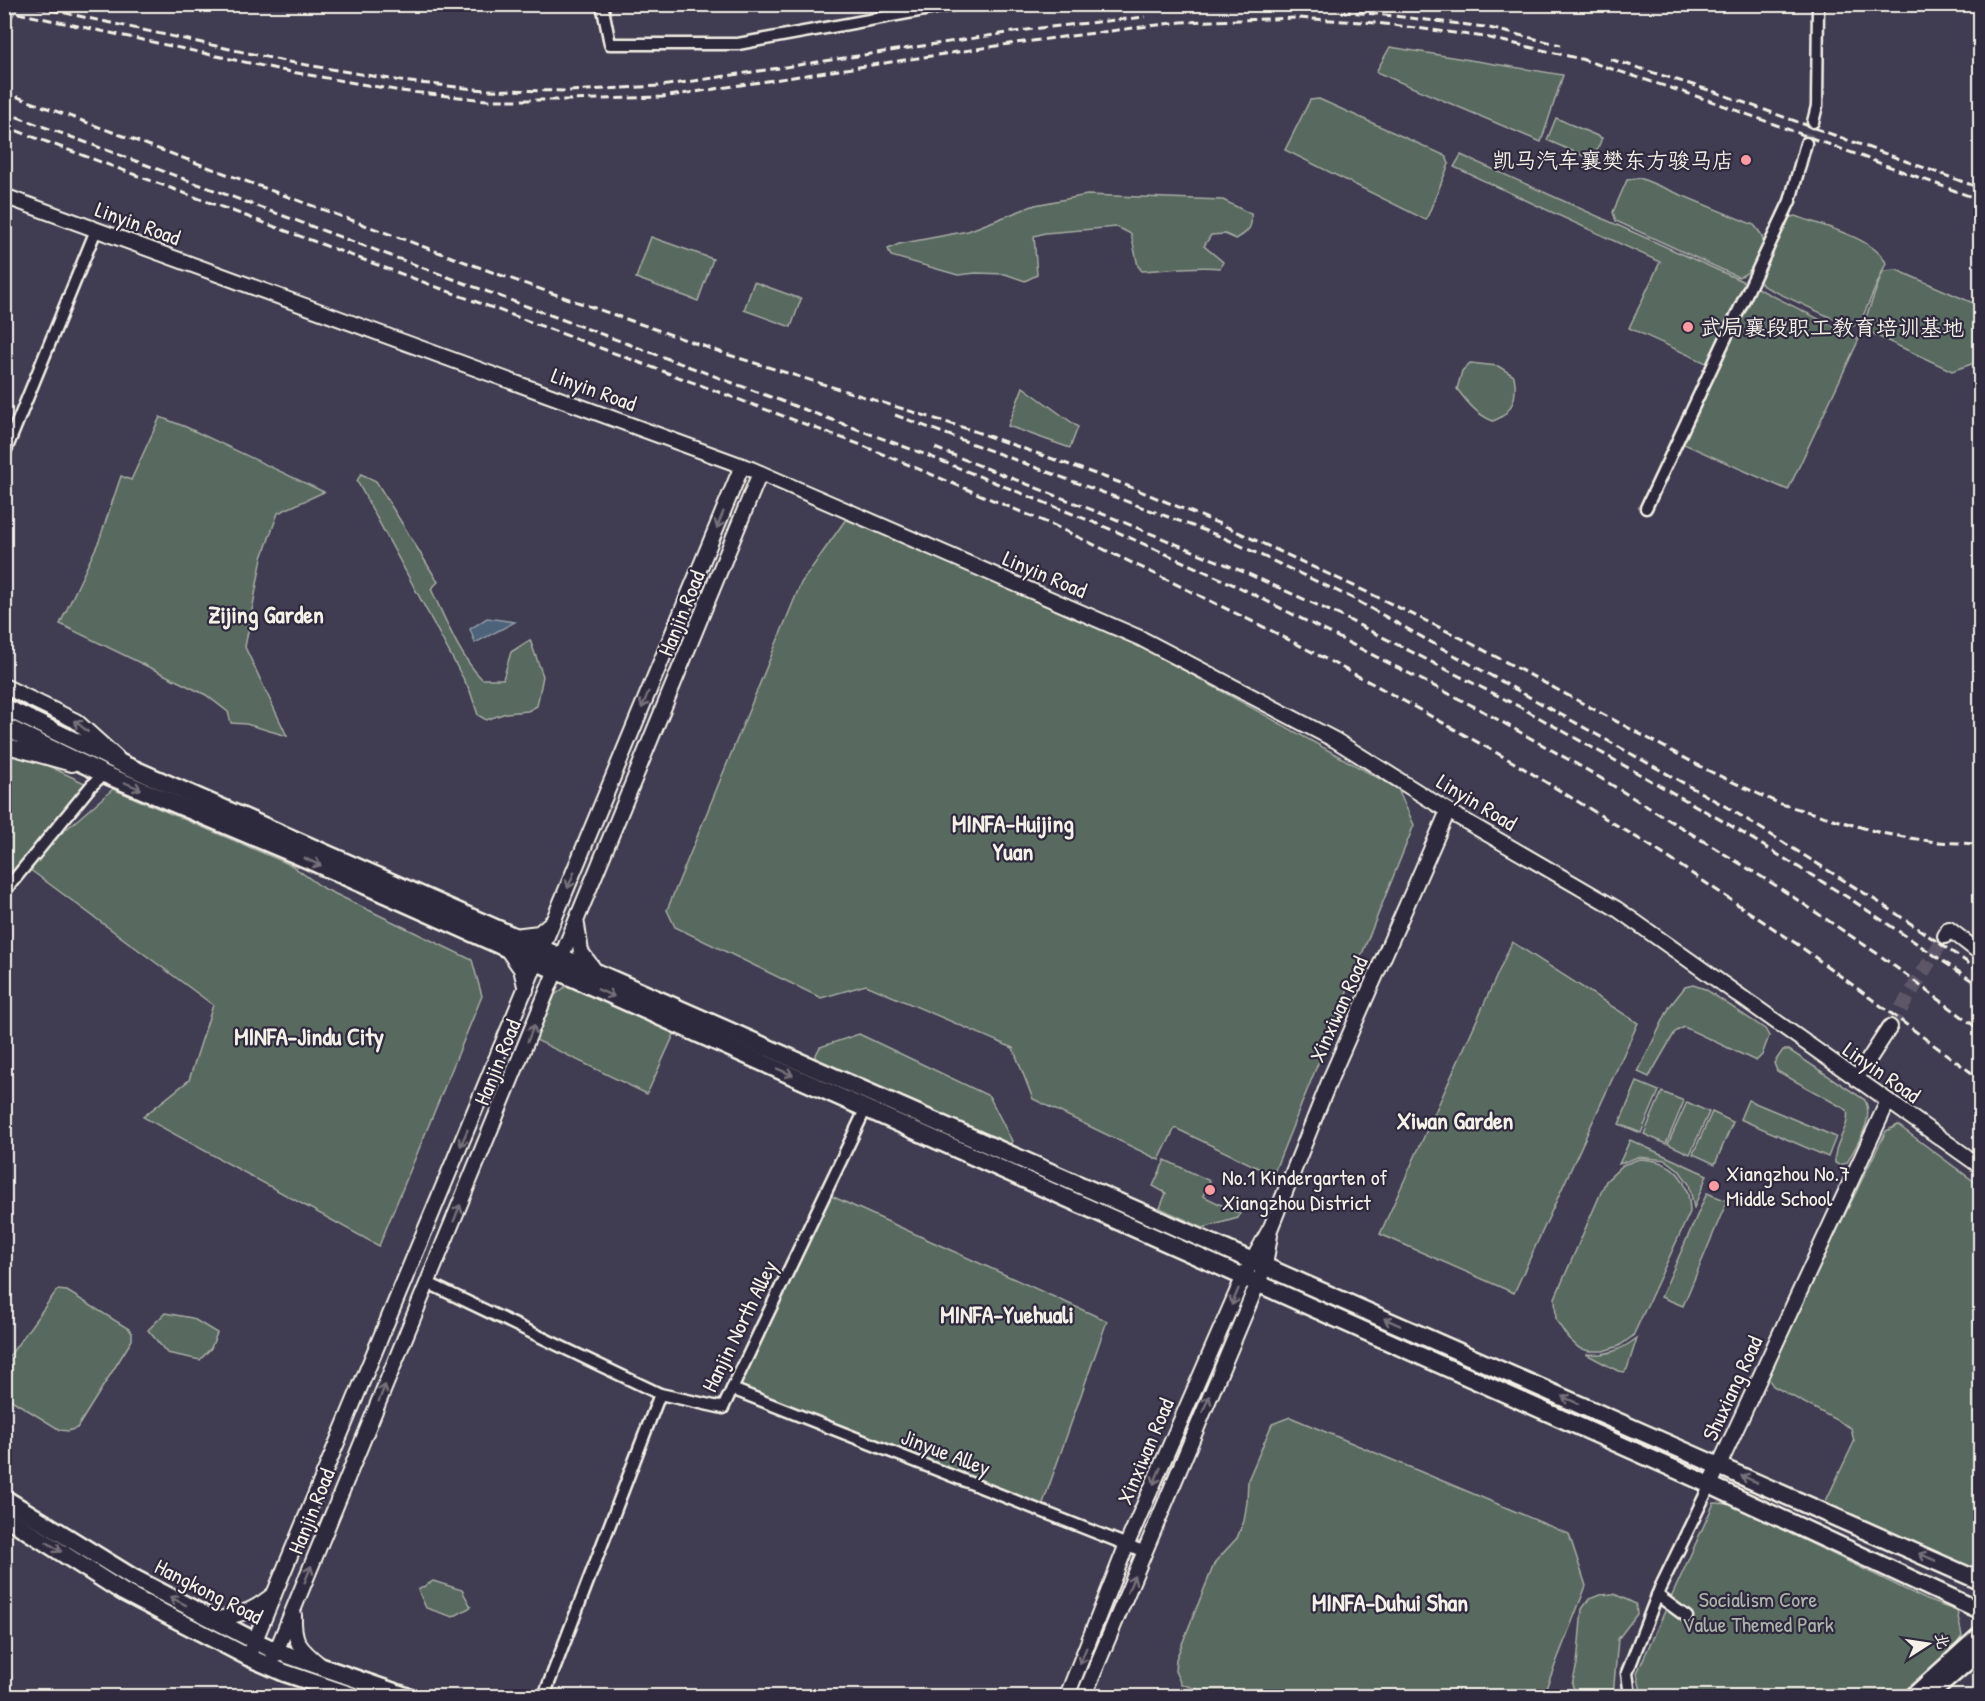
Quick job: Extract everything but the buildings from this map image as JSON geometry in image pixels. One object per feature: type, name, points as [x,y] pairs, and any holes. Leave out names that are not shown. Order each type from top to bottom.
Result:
[{"type":"main road","points":[[4,707],[540,956],[1258,1263],[1980,1581]]},
{"type":"main road","points":[[4,726],[104,774],[510,942]]},
{"type":"main road","points":[[589,977],[866,1108],[1710,1485],[1980,1611]]},
{"type":"main road","name":"Hangkong Road","points":[[4,1498],[132,1577],[255,1641],[276,1651],[406,1696]]},
{"type":"main road","name":"Hangkong Road","points":[[4,1516],[123,1592],[248,1657],[352,1696]]},
{"type":"main road","points":[[1955,1599],[1975,1617],[1979,1646]]},
{"type":"main road","points":[[1913,1696],[1979,1646]]},
{"type":"main road","points":[[1929,1696],[1979,1646]]},
{"type":"street","points":[[602,4],[610,44],[738,44],[957,4]]},
{"type":"street","points":[[1813,122],[1817,106],[1818,4]]},
{"type":"street","points":[[1646,508],[1790,201],[1806,143]]},
{"type":"street","name":"Linyin Road","points":[[4,196],[760,473],[1140,638],[1335,740],[1448,811],[1617,909],[1980,1166]]},
{"type":"street","points":[[4,455],[96,230]]},
{"type":"street","name":"Hanjin Road","points":[[248,1657],[742,466]]},
{"type":"street","name":"Hanjin Road","points":[[269,1666],[577,924],[760,473]]},
{"type":"street","points":[[4,686],[76,721],[125,765]]},
{"type":"street","points":[[4,745],[104,774]]},
{"type":"street","points":[[4,892],[91,786],[104,774]]},
{"type":"street","name":"Xinxiwan Road","points":[[1067,1696],[1127,1544],[1258,1263],[1331,1077],[1448,811]]},
{"type":"street","points":[[526,990],[521,969],[510,942],[539,933],[555,919]]},
{"type":"street","points":[[547,995],[565,984],[589,977],[581,952],[577,924]]},
{"type":"street","points":[[1945,936],[1949,929],[1980,953]]},
{"type":"street","points":[[1856,1079],[1890,1027]]},
{"type":"street","name":"Shuxiang Road","points":[[1630,1696],[1627,1673],[1657,1595],[1888,1101]]},
{"type":"street","name":"Hanjin North Alley","points":[[660,1394],[723,1408],[866,1108]]},
{"type":"street","name":"Xinxiwan Road","points":[[1084,1696],[1145,1552],[1250,1279]]},
{"type":"street","points":[[428,1283],[660,1394],[544,1696]]},
{"type":"street","name":"Jinyue Alley","points":[[732,1389],[1145,1552]]},
{"type":"street","points":[[214,1620],[241,1614],[258,1607],[275,1593]]},
{"type":"street","points":[[1657,1595],[1687,1617]]},
{"type":"street","points":[[294,1606],[293,1633],[301,1649],[323,1667]]},
{"type":"green space","points":[[4,5],[19,5],[5,30]]},
{"type":"green space","points":[[1390,47],[1563,75],[1541,142],[1376,72]]},
{"type":"green space","points":[[1319,99],[1446,156],[1449,164],[1426,220],[1285,150],[1310,100]]},
{"type":"green space","points":[[1556,118],[1602,138],[1593,160],[1547,140]]},
{"type":"green space","points":[[1461,155],[1751,285],[1859,339],[1788,490],[1677,441],[1713,366],[1629,328],[1660,262],[1454,167]]},
{"type":"green space","points":[[1640,178],[1754,225],[1763,240],[1761,253],[1755,264],[1738,277],[1616,221],[1613,212],[1627,180]]},
{"type":"green space","points":[[1087,195],[1223,200],[1251,214],[1251,223],[1246,232],[1236,239],[1225,234],[1211,235],[1204,246],[1223,262],[1220,268],[1191,267],[1142,271],[1138,266],[1131,234],[1117,227],[1034,236],[1037,275],[1025,281],[1005,274],[958,275],[891,256],[888,249],[899,244],[968,231],[1035,205]]},
{"type":"green space","points":[[1795,216],[1832,228],[1871,246],[1886,263],[1860,323],[1851,327],[1763,286],[1759,280],[1788,218]]},
{"type":"green space","points":[[651,237],[713,259],[698,301],[636,278]]},
{"type":"green space","points":[[1897,270],[1980,306],[1980,358],[1977,362],[1952,371],[1870,331],[1865,320],[1883,271]]},
{"type":"green space","points":[[754,282],[801,299],[791,327],[744,310]]},
{"type":"green space","points":[[1470,363],[1498,366],[1514,376],[1515,390],[1512,403],[1500,418],[1493,421],[1477,412],[1457,389],[1462,371]]},
{"type":"green space","points":[[1023,387],[1078,427],[1070,448],[1008,426]]},
{"type":"green space","points":[[160,417],[324,492],[278,513],[262,558],[245,647],[287,736],[246,724],[231,723],[228,712],[206,695],[60,624],[99,541],[121,476],[131,480]]},
{"type":"green space","points":[[361,474],[376,481],[438,582],[431,589],[447,625],[466,659],[482,679],[503,679],[511,652],[530,640],[543,676],[537,706],[528,711],[506,713],[486,720],[478,715],[470,691],[357,481]]},
{"type":"green space","points":[[846,519],[1124,637],[1398,789],[1414,825],[1273,1175],[1175,1128],[1159,1160],[1033,1099],[1013,1048],[866,985],[821,998],[675,927],[667,910],[801,583]]},
{"type":"green space","points":[[5,748],[91,786],[28,862],[113,789],[291,865],[323,888],[472,960],[482,996],[379,1246],[143,1117],[189,1080],[213,1005],[25,866],[5,892]]},
{"type":"green space","points":[[1512,942],[1638,1023],[1514,1293],[1380,1234]]},
{"type":"green space","points":[[1693,985],[1705,989],[1765,1029],[1769,1036],[1762,1055],[1756,1061],[1684,1027],[1675,1032],[1649,1077],[1638,1072],[1670,1006],[1685,987]]},
{"type":"green space","points":[[581,986],[676,1030],[647,1094],[536,1040],[555,995],[565,987]]},
{"type":"green space","points":[[859,1034],[989,1096],[1012,1141],[1008,1153],[810,1066],[820,1047]]},
{"type":"green space","points":[[1783,1050],[1789,1050],[1865,1100],[1868,1116],[1866,1124],[1847,1163],[1839,1165],[1835,1163],[1835,1156],[1848,1117],[1847,1110],[1777,1071],[1774,1063]]},
{"type":"green space","points":[[1637,1082],[1659,1091],[1641,1133],[1619,1124]]},
{"type":"green space","points":[[1662,1092],[1684,1101],[1666,1144],[1644,1134]]},
{"type":"green space","points":[[1748,1100],[1836,1137],[1828,1157],[1740,1119]]},
{"type":"green space","points":[[1687,1102],[1709,1112],[1690,1154],[1668,1144]]},
{"type":"green space","points":[[1712,1112],[1733,1122],[1715,1164],[1693,1154]]},
{"type":"green space","points":[[1898,1125],[1980,1186],[1980,1575],[1824,1505],[1854,1442],[1851,1428],[1773,1386],[1766,1375],[1886,1131]]},
{"type":"green space","points":[[1630,1140],[1707,1175],[1694,1208],[1689,1184],[1679,1170],[1666,1160],[1638,1157],[1619,1164]]},
{"type":"green space","points":[[1639,1159],[1662,1163],[1677,1173],[1687,1190],[1690,1212],[1633,1336],[1619,1346],[1603,1351],[1589,1351],[1579,1348],[1568,1338],[1556,1320],[1555,1298],[1606,1181],[1623,1165]]},
{"type":"green space","points":[[1165,1160],[1210,1181],[1203,1196],[1240,1214],[1238,1218],[1203,1228],[1160,1208],[1166,1193],[1153,1186]]},
{"type":"green space","points":[[1707,1193],[1727,1201],[1683,1306],[1661,1297]]},
{"type":"green space","points":[[827,1194],[1107,1321],[1041,1509],[737,1388]]},
{"type":"green space","points":[[57,1290],[67,1291],[132,1333],[132,1340],[77,1428],[68,1431],[60,1430],[5,1396],[5,1362]]},
{"type":"green space","points":[[165,1313],[192,1318],[217,1333],[211,1348],[200,1360],[167,1353],[148,1330]]},
{"type":"green space","points":[[1637,1338],[1624,1372],[1586,1354],[1613,1351]]},
{"type":"green space","points":[[1290,1417],[1569,1534],[1586,1586],[1543,1696],[1218,1696],[1181,1684],[1175,1671],[1176,1659],[1215,1562],[1237,1538],[1244,1521],[1248,1480],[1272,1424]]},
{"type":"green space","name":"Socialism Core Value Themed Park","points":[[1714,1503],[1730,1504],[1929,1601],[1957,1611],[1962,1636],[1955,1647],[1900,1696],[1642,1696],[1637,1673]]},
{"type":"green space","points":[[433,1581],[462,1590],[471,1607],[453,1617],[426,1608],[418,1590]]},
{"type":"green space","points":[[1614,1594],[1636,1604],[1637,1614],[1618,1639],[1613,1696],[1578,1696],[1572,1685],[1577,1664],[1582,1609],[1589,1599]]},
{"type":"water","points":[[487,618],[515,622],[475,643],[470,629]]},
{"type":"tunnel","points":[[1806,143],[1813,122]]},
{"type":"tunnel","points":[[1890,1027],[1945,936]]},
{"type":"railway","points":[[24,4],[289,62],[401,81],[485,90],[569,91],[661,86],[1040,28],[1145,17]]},
{"type":"railway","points":[[4,10],[286,71],[401,91],[487,100],[662,97],[1016,43],[1181,22],[1298,18],[1377,23],[1485,37],[1581,59],[1711,101],[1980,200]]},
{"type":"railway","points":[[1342,12],[1485,27],[1561,45]]},
{"type":"railway","points":[[1610,59],[1715,92],[1980,188]]},
{"type":"railway","points":[[4,92],[503,276],[729,355],[968,429],[1118,482],[1225,526],[1369,593],[1461,638],[1709,771],[1778,803],[1881,833],[1935,842],[1980,844]]},
{"type":"railway","points":[[4,112],[924,454],[1115,531],[1241,588],[1479,709],[1594,774],[1775,885],[1878,954],[1980,1030]]},
{"type":"railway","points":[[4,126],[861,445],[1055,526],[1149,571],[1272,631],[1377,686],[1513,762],[1649,845],[1797,944],[1980,1079]]},
{"type":"railway","points":[[895,415],[1222,537],[1352,598],[1730,809],[1888,908],[1980,971]]},
{"type":"railway","points":[[935,448],[1244,572],[1341,616],[1522,708],[1728,824],[1852,900],[1980,986]]},
{"type":"place","name":"凯马汽车襄樊东方骏马店","points":[[1746,160]]},
{"type":"place","name":"武局襄段职工教育培训基地","points":[[1688,327]]},
{"type":"place","name":"Xiangzhou No.7 Middle School","points":[[1714,1186]]},
{"type":"place","name":"No.1 Kindergarten of Xiangzhou District","points":[[1210,1190]]},
{"type":"district","name":"Zijing Garden","points":[[266,614]]},
{"type":"district","name":"MINFA-Huijing Yuan","points":[[1013,837]]},
{"type":"district","name":"MINFA-Jindu City","points":[[309,1036]]},
{"type":"district","name":"Xiwan Garden","points":[[1455,1120]]},
{"type":"district","name":"MINFA-Yuehuali","points":[[1007,1314]]},
{"type":"district","name":"MINFA-Duhui Shan","points":[[1390,1602]]}]
